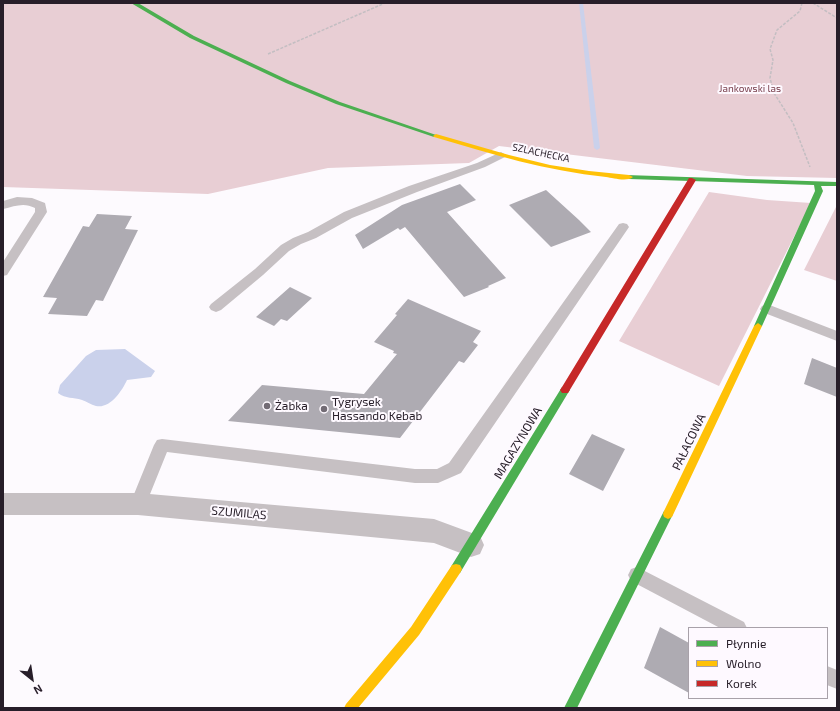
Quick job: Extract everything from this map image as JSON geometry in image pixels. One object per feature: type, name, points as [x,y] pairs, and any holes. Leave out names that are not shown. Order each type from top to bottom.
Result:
[{"type":"street","name":"SZLACHECKA","points":[[134,3],[192,37],[256,68],[338,102],[386,120],[501,155],[550,167],[585,173],[636,178],[837,184]]},
{"type":"street","name":"MAGAZYNOWA","points":[[350,708],[415,631],[471,545],[692,180]]},
{"type":"street","name":"PAŁACOWA","points":[[570,708],[767,309],[819,191],[817,184]]},
{"type":"street","name":"SZUMILAS","points":[[3,504],[138,504],[434,531],[471,545]]},
{"type":"lane","points":[[216,307],[260,272],[285,248],[297,241],[312,235],[348,215],[413,189],[481,165],[501,155]]},
{"type":"lane","points":[[3,204],[17,200],[34,202],[41,206],[41,212],[3,272]]},
{"type":"lane","points":[[138,504],[162,445],[416,476],[438,476],[455,468],[623,227]]},
{"type":"lane","points":[[767,309],[837,336]]},
{"type":"lane","points":[[637,575],[736,627]]},
{"type":"lane","points":[[828,676],[837,680]]},
{"type":"path","points":[[247,63],[385,3]]},
{"type":"path","points":[[802,3],[800,11],[777,30],[770,49],[773,60],[770,78],[774,93],[793,123],[817,184]]},
{"type":"path","points":[[814,3],[837,18]]},
{"type":"green space","name":"Jankowski las","points":[[3,3],[837,3],[837,178],[747,176],[499,146],[469,163],[328,168],[208,194],[3,187]]},
{"type":"green space","points":[[709,192],[767,200],[811,203],[719,386],[619,341]]},
{"type":"green space","points":[[837,207],[837,281],[804,270]]},
{"type":"water","points":[[125,349],[155,371],[151,377],[127,380],[122,389],[111,402],[101,406],[96,406],[58,393],[60,385],[86,356],[96,350]]},
{"type":"building","points":[[460,184],[476,200],[447,212],[506,278],[464,297],[405,227],[400,230],[398,228],[363,249],[355,235],[402,205]]},
{"type":"building","points":[[546,190],[591,232],[551,247],[509,205]]},
{"type":"building","points":[[97,214],[132,216],[125,229],[138,230],[103,301],[96,300],[87,316],[48,314],[57,298],[43,297],[83,226],[89,227]]},
{"type":"building","points":[[290,287],[312,298],[287,321],[281,319],[274,326],[256,317]]},
{"type":"building","points":[[408,299],[481,331],[473,342],[478,345],[464,363],[459,361],[400,438],[228,421],[262,385],[364,394],[397,354],[393,353],[394,351],[374,342],[397,315],[395,314]]},
{"type":"building","points":[[812,358],[837,368],[837,397],[804,384]]},
{"type":"building","points":[[592,434],[625,449],[603,491],[569,474]]},
{"type":"building","points":[[660,627],[688,642],[688,692],[644,668]]},
{"type":"waterway","points":[[581,3],[597,148]]},
{"type":"traffic: fast","points":[[134,3],[192,37],[288,82],[338,103],[436,136]]},
{"type":"traffic: fast","points":[[629,177],[837,184]]},
{"type":"traffic: fast","points":[[758,326],[819,191],[817,184]]},
{"type":"traffic: fast","points":[[456,569],[565,390]]},
{"type":"traffic: fast","points":[[570,708],[668,514]]},
{"type":"traffic: slow","points":[[436,136],[535,164],[589,173],[629,177]]},
{"type":"traffic: slow","points":[[668,514],[758,326]]},
{"type":"traffic: slow","points":[[350,708],[415,631],[456,569]]},
{"type":"traffic: jam","points":[[565,390],[692,180]]},
{"type":"place","name":"Żabka","points":[[267,406]]},
{"type":"place","name":"Tygrysek Hassando Kebab","points":[[324,409]]}]
